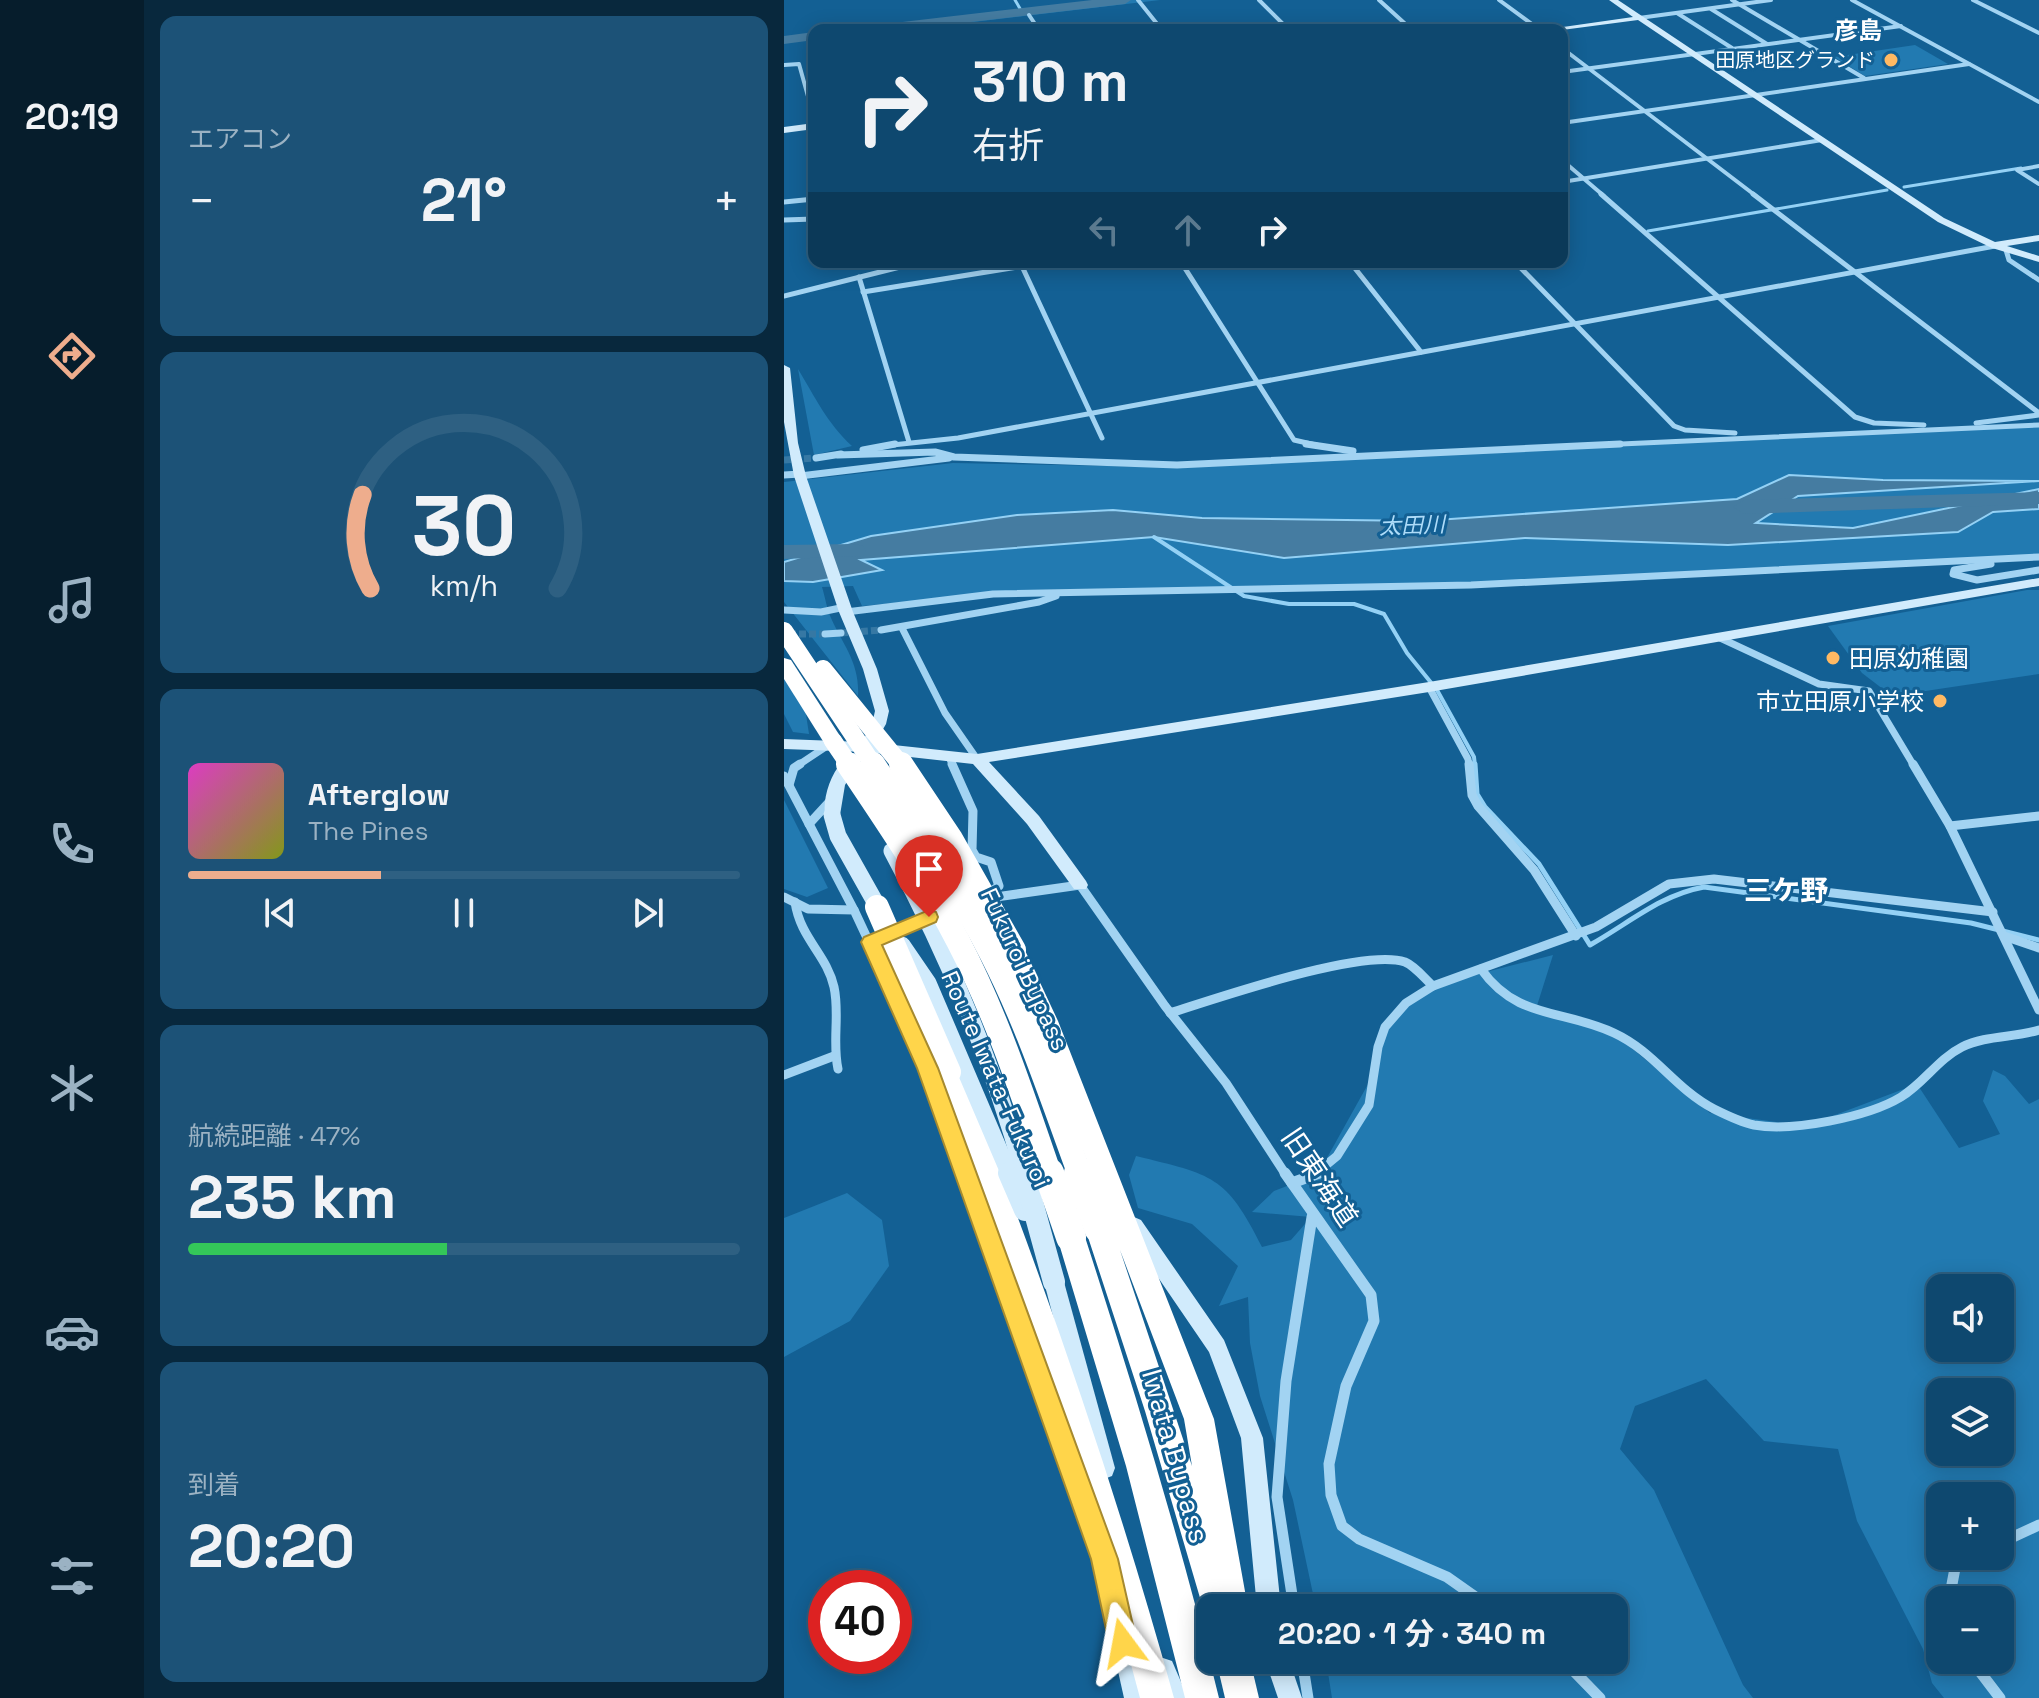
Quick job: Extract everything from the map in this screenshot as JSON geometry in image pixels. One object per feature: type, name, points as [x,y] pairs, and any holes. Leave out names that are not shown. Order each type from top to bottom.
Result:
[{"type":"highway","points":[[784,629],[846,694],[926,798],[981,886],[1014,950],[1046,1021],[1199,1419],[1230,1594]]},
{"type":"highway","name":"Fukuroi Bypass","points":[[784,629],[960,895],[987,945],[1036,1055],[1085,1233]]},
{"type":"highway","name":"Fukuroi Bypass","points":[[784,664],[830,744],[939,904],[970,967],[1085,1233]]},
{"type":"highway","points":[[865,908],[1000,1201],[1081,1436],[1157,1698]]},
{"type":"highway","name":"Iwata Bypass","points":[[1085,1233],[1160,1411],[1215,1594]]},
{"type":"highway","name":"Iwata Bypass","points":[[1085,1233],[1133,1429],[1179,1594],[1202,1698]]},
{"type":"highway","points":[[1237,1674],[1245,1698]]},
{"type":"highway","points":[[1242,1674],[1245,1698]]},
{"type":"street","points":[[1138,0],[1157,24]]},
{"type":"street","points":[[1259,0],[1283,24]]},
{"type":"street","points":[[1379,0],[1405,24]]},
{"type":"street","points":[[1499,0],[1532,24]]},
{"type":"street","points":[[1613,0],[1941,220],[2001,248],[2039,259]]},
{"type":"street","points":[[1732,0],[1864,79]]},
{"type":"street","points":[[1568,27],[1771,0]]},
{"type":"street","points":[[1852,0],[2039,102]]},
{"type":"street","points":[[1973,0],[2039,33]]},
{"type":"street","points":[[1710,8],[1768,44]]},
{"type":"street","points":[[1677,13],[1733,49]]},
{"type":"street","points":[[1029,15],[1035,24]]},
{"type":"street","points":[[1568,71],[1901,26]]},
{"type":"street","points":[[1568,53],[2039,414]]},
{"type":"street","points":[[784,65],[799,64],[808,96]]},
{"type":"street","points":[[1568,122],[1969,64]]},
{"type":"street","points":[[784,130],[808,127]]},
{"type":"street","points":[[1568,181],[1822,140]]},
{"type":"street","points":[[1568,165],[1855,417],[1874,423],[1953,429],[2039,414]]},
{"type":"street","points":[[2039,166],[2017,170],[2039,184]]},
{"type":"street","points":[[784,202],[808,200]]},
{"type":"street","points":[[784,220],[808,219]]},
{"type":"street","points":[[816,458],[909,442],[958,438],[1575,323],[2001,248],[2039,238]]},
{"type":"street","points":[[2001,248],[2009,260],[2039,280]]},
{"type":"street","points":[[784,296],[892,268]]},
{"type":"street","points":[[863,292],[998,268]]},
{"type":"street","points":[[1023,268],[1102,438]]},
{"type":"street","points":[[1185,268],[1297,442],[1364,454]]},
{"type":"street","points":[[1355,268],[1421,352]]},
{"type":"street","points":[[1521,268],[1674,426],[1685,430],[1772,436]]},
{"type":"street","points":[[859,277],[909,442]]},
{"type":"street","points":[[784,368],[792,443],[800,477],[870,669],[882,711],[879,724],[865,747],[840,775],[832,807],[809,824]]},
{"type":"street","points":[[784,475],[800,477],[954,457],[1142,466],[2039,425]]},
{"type":"street","points":[[838,455],[935,452],[954,457]]},
{"type":"street","points":[[784,610],[821,612],[845,607],[964,597],[1471,585],[2002,559],[2039,560]]},
{"type":"street","points":[[2002,559],[1954,570],[1953,574],[1977,580],[2039,570]]},
{"type":"street","points":[[784,744],[830,744],[977,759],[1429,687],[2039,582]]},
{"type":"street","points":[[881,630],[1039,602],[1065,593]]},
{"type":"street","points":[[902,628],[945,713],[977,759]]},
{"type":"street","points":[[825,634],[841,633]]},
{"type":"street","points":[[1717,636],[1819,684],[1869,691],[1950,826],[2039,1010]]},
{"type":"street","points":[[1429,687],[1468,759],[1472,795],[1478,806],[1534,870],[1576,936]]},
{"type":"street","points":[[789,785],[794,768],[830,744]]},
{"type":"street","points":[[830,744],[838,769],[899,863],[927,916],[985,1057],[1013,1137],[1054,1282]]},
{"type":"street","points":[[949,757],[973,811],[972,850],[976,857],[991,862],[999,886],[979,900]]},
{"type":"street","name":"旧東海道","points":[[977,759],[1033,820],[1170,1013],[1226,1083],[1312,1216],[1371,1295],[1374,1321],[1346,1386],[1329,1464],[1335,1512],[1342,1526],[1359,1539],[1447,1577],[1471,1594]]},
{"type":"street","points":[[784,776],[809,824],[865,908],[871,942],[938,1070],[1105,1559],[1136,1698]]},
{"type":"street","name":"Route Iwata-Fukuroi","points":[[832,807],[838,836],[865,908],[928,983],[1054,1282],[1129,1559],[1163,1672],[1176,1698]]},
{"type":"street","points":[[1950,826],[2039,816]]},
{"type":"street","points":[[1292,1183],[1318,1174],[1337,1156],[1354,1133],[1369,1105],[1378,1047],[1387,1023],[1406,1003],[1433,986],[1596,927],[1669,884],[1714,879],[1993,912]]},
{"type":"street","points":[[871,942],[958,905],[1080,885]]},
{"type":"street","points":[[784,897],[808,909],[865,908]]},
{"type":"street","points":[[795,902],[800,931],[830,975],[836,1005],[834,1056],[838,1069]]},
{"type":"street","points":[[2004,936],[2039,948]]},
{"type":"street","points":[[1170,1013],[1282,979],[1382,958],[1408,963],[1433,986]]},
{"type":"street","points":[[1481,969],[1490,986],[1500,995],[1535,1012],[1597,1025],[1620,1035],[1651,1055],[1681,1089],[1736,1120],[1756,1126],[1793,1123],[1806,1126],[1877,1107],[1900,1098],[1945,1058],[1965,1046],[2039,1030]]},
{"type":"street","points":[[938,1070],[1046,1021]]},
{"type":"street","points":[[784,1075],[834,1056]]},
{"type":"street","points":[[1110,1188],[1161,1269],[1217,1347],[1252,1438],[1268,1594]]},
{"type":"street","points":[[1292,1594],[1277,1497],[1286,1381],[1312,1216]]},
{"type":"street","points":[[2014,1537],[2039,1525]]},
{"type":"street","points":[[1282,1674],[1290,1698]]},
{"type":"street","points":[[1304,1674],[1308,1698]]},
{"type":"street","points":[[1577,1674],[1600,1698]]},
{"type":"street","points":[[1982,1674],[2000,1698]]},
{"type":"shaded area","points":[[1101,0],[1160,0],[957,24],[906,24]]},
{"type":"shaded area","name":"田原地区グランド","points":[[1915,45],[1948,64],[1865,76],[1834,57]]},
{"type":"shaded area","points":[[798,369],[828,419],[852,446],[814,455]]},
{"type":"shaded area","points":[[2039,426],[2039,557],[1318,589],[993,594],[862,606],[853,586],[822,587],[831,618],[854,664],[858,696],[784,602],[784,482],[953,463],[1160,467]]},
{"type":"shaded area","points":[[2039,590],[2039,674],[1892,696],[1862,673],[1828,626]]},
{"type":"shaded area","points":[[784,673],[804,702],[809,734],[793,732],[784,714]]},
{"type":"shaded area","points":[[784,800],[828,888],[807,897],[784,889]]},
{"type":"shaded area","points":[[1553,955],[1535,1012],[1611,1031],[1710,1113],[1806,1126],[1917,1084],[1959,1148],[2000,1134],[1983,1101],[1993,1070],[2005,1076],[2029,1104],[2039,1099],[2039,1698],[1944,1698],[1932,1683],[1930,1674],[2014,1674],[2014,1586],[1926,1586],[1926,1660],[1857,1521],[1838,1449],[1764,1441],[1706,1379],[1635,1406],[1620,1449],[1654,1490],[1743,1685],[1753,1698],[1332,1698],[1328,1674],[1628,1674],[1628,1594],[1313,1594],[1293,1500],[1260,1396],[1250,1343],[1248,1297],[1219,1306],[1238,1266],[1192,1224],[1138,1208],[1129,1175],[1136,1156],[1183,1168],[1214,1182],[1238,1205],[1262,1247],[1291,1240],[1311,1217],[1252,1212],[1274,1191],[1318,1174],[1372,1077],[1385,1027],[1406,1003],[1439,984]]},
{"type":"shaded area","points":[[847,1193],[882,1220],[889,1266],[850,1321],[784,1357],[784,1218]]},
{"type":"water","points":[[1789,475],[1883,480],[2039,481],[1798,496],[1756,523],[1853,528],[2039,489],[2039,509],[1993,512],[1958,532],[1728,545],[1525,538],[1284,558],[1154,537],[861,560],[882,570],[813,582],[784,581],[784,562],[871,536],[1017,515],[1113,510],[1202,518],[1422,521],[1737,499]]},
{"type":"waterway","points":[[1015,0],[1022,12]]},
{"type":"waterway","points":[[919,24],[1125,0]]},
{"type":"waterway","points":[[784,40],[808,37]]},
{"type":"waterway","points":[[1904,187],[2021,168]]},
{"type":"waterway","points":[[1648,231],[1887,190]]},
{"type":"waterway","name":"太田川","points":[[1744,507],[2039,498]]},
{"type":"waterway","points":[[1154,537],[1244,596],[1289,604],[1354,604],[1384,614],[1407,653],[1437,690],[1474,757],[1475,766]]},
{"type":"waterway","name":"太田川","points":[[784,552],[855,551]]},
{"type":"waterway","points":[[1475,764],[1477,794],[1485,807],[1539,864],[1590,945],[1659,903],[1704,887],[1971,923],[2039,940]]},
{"type":"tunnel","points":[[784,460],[816,458]]},
{"type":"tunnel","points":[[841,633],[881,630]]},
{"type":"tunnel","points":[[789,634],[825,634]]},
{"type":"place","name":"田原地区グランド","points":[[1891,60]]},
{"type":"place","name":"田原幼稚園","points":[[1833,658]]},
{"type":"place","name":"市立田原小学校","points":[[1940,701]]},
{"type":"district","name":"彦島","points":[[1858,30]]},
{"type":"district","name":"三ケ野","points":[[1786,890]]},
{"type":"route","points":[[929,917],[871,942],[928,1068],[1105,1559],[1123,1643]]}]
